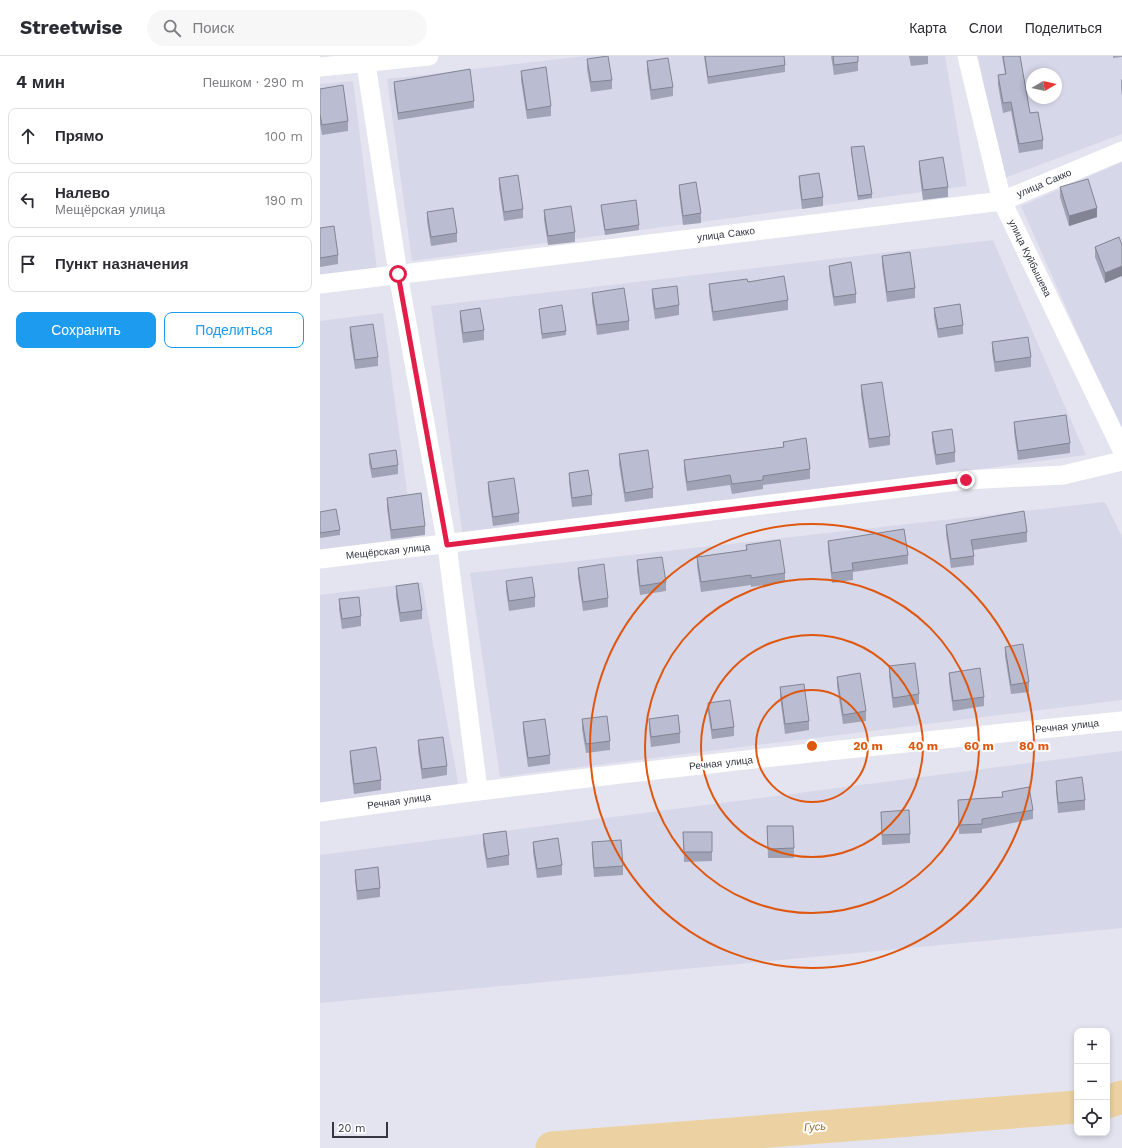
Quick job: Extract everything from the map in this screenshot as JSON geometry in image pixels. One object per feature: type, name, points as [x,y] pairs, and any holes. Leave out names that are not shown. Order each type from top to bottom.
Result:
[{"type":"street","points":[[320,67],[365,60],[429,56]]},
{"type":"street","name":"улица Куйбышева","points":[[967,56],[1002,201],[1122,450]]},
{"type":"street","points":[[365,60],[398,274],[447,545],[478,790]]},
{"type":"street","name":"улица Сакко","points":[[320,284],[1002,201],[1122,151]]},
{"type":"street","name":"Мещёрская улица","points":[[320,559],[447,545],[966,480],[1063,475],[1122,461]]},
{"type":"street","name":"Речная улица","points":[[320,812],[478,790],[792,755],[1122,721]]},
{"type":"shaded area","points":[[585,56],[945,56],[967,186],[412,261],[387,79]]},
{"type":"shaded area","points":[[978,56],[1122,56],[1122,134],[1002,179]]},
{"type":"shaded area","points":[[353,81],[377,270],[320,276],[320,84]]},
{"type":"shaded area","points":[[1122,162],[1122,434],[1021,206]]},
{"type":"shaded area","points":[[993,240],[1086,455],[463,538],[431,306]]},
{"type":"shaded area","points":[[383,313],[414,543],[320,553],[320,321]]},
{"type":"shaded area","points":[[1105,502],[1122,537],[1122,700],[500,777],[470,573]]},
{"type":"shaded area","points":[[422,582],[459,788],[320,804],[320,595]]},
{"type":"shaded area","points":[[1122,751],[1122,928],[320,1003],[320,855]]},
{"type":"building","points":[[608,56],[612,80],[591,82],[587,59]]},
{"type":"building","points":[[705,56],[784,56],[785,65],[708,77]]},
{"type":"building","points":[[833,56],[858,56],[858,62],[834,65]]},
{"type":"building","points":[[1003,56],[1020,56],[1026,90],[1026,104],[1028,104],[1030,113],[1038,112],[1043,140],[1019,144],[1011,102],[1003,103],[998,75],[1006,74]]},
{"type":"building","points":[[668,58],[673,87],[651,90],[647,61]]},
{"type":"building","points":[[546,67],[551,106],[527,110],[521,71]]},
{"type":"building","points":[[470,69],[474,101],[398,113],[394,82]]},
{"type":"building","points":[[343,85],[348,121],[322,125],[320,114],[320,89]]},
{"type":"building","points":[[864,146],[872,194],[858,196],[851,147]]},
{"type":"building","points":[[943,157],[948,187],[923,190],[919,161]]},
{"type":"building","points":[[819,173],[823,197],[802,200],[799,176]]},
{"type":"building","points":[[518,175],[523,209],[504,212],[499,178]]},
{"type":"building","points":[[1088,179],[1097,208],[1069,216],[1060,187]]},
{"type":"building","points":[[696,182],[701,213],[683,216],[679,185]]},
{"type":"building","points":[[636,200],[639,225],[605,230],[601,205]]},
{"type":"building","points":[[571,206],[575,232],[548,236],[544,210]]},
{"type":"building","points":[[453,208],[457,233],[431,237],[427,212]]},
{"type":"building","points":[[334,226],[338,255],[320,258],[320,228]]},
{"type":"building","points":[[1119,237],[1122,245],[1122,266],[1105,273],[1095,247]]},
{"type":"building","points":[[910,252],[915,288],[887,292],[882,256]]},
{"type":"building","points":[[851,262],[856,294],[834,297],[829,266]]},
{"type":"building","points":[[784,276],[788,300],[713,312],[709,284],[747,279],[748,282]]},
{"type":"building","points":[[677,286],[679,305],[655,309],[652,289]]},
{"type":"building","points":[[624,288],[629,321],[597,325],[592,293]]},
{"type":"building","points":[[960,304],[963,325],[938,329],[934,308]]},
{"type":"building","points":[[562,305],[566,331],[542,334],[539,309]]},
{"type":"building","points":[[480,308],[484,330],[463,333],[460,311]]},
{"type":"building","points":[[373,324],[378,357],[355,360],[350,327]]},
{"type":"building","points":[[1028,337],[1031,357],[995,362],[992,342]]},
{"type":"building","points":[[882,382],[890,436],[869,439],[861,385]]},
{"type":"building","points":[[1066,415],[1070,443],[1018,451],[1014,422]]},
{"type":"building","points":[[952,429],[955,452],[936,455],[932,432]]},
{"type":"building","points":[[806,438],[810,469],[763,476],[763,480],[732,484],[730,475],[687,482],[684,460],[784,447],[783,442]]},
{"type":"building","points":[[396,450],[398,465],[372,469],[369,454]]},
{"type":"building","points":[[648,450],[653,488],[625,493],[619,454]]},
{"type":"building","points":[[588,470],[592,495],[572,498],[569,473]]},
{"type":"building","points":[[514,478],[519,513],[493,517],[488,482]]},
{"type":"building","points":[[421,493],[425,526],[391,530],[387,498]]},
{"type":"building","points":[[336,509],[340,530],[320,533],[320,512]]},
{"type":"building","points":[[1024,511],[1027,532],[971,540],[974,556],[951,559],[946,525]]},
{"type":"building","points":[[904,529],[908,555],[852,563],[853,570],[832,573],[828,541]]},
{"type":"building","points":[[780,540],[785,573],[751,578],[751,575],[701,582],[697,557],[747,550],[746,545]]},
{"type":"building","points":[[662,557],[666,582],[640,586],[637,560]]},
{"type":"building","points":[[604,564],[608,598],[583,602],[578,568]]},
{"type":"building","points":[[532,577],[535,597],[509,601],[506,581]]},
{"type":"building","points":[[418,583],[422,610],[400,613],[396,586]]},
{"type":"building","points":[[359,597],[361,616],[342,619],[339,599]]},
{"type":"building","points":[[1023,644],[1029,682],[1011,685],[1005,647]]},
{"type":"building","points":[[915,663],[919,694],[893,698],[889,666]]},
{"type":"building","points":[[980,668],[984,697],[953,701],[949,673]]},
{"type":"building","points":[[860,673],[866,711],[843,715],[837,677]]},
{"type":"building","points":[[804,684],[809,721],[785,724],[780,687]]},
{"type":"building","points":[[730,700],[734,727],[712,730],[708,703]]},
{"type":"building","points":[[678,715],[680,733],[651,737],[649,719]]},
{"type":"building","points":[[607,716],[610,741],[586,744],[582,719]]},
{"type":"building","points":[[545,719],[550,755],[528,758],[523,722]]},
{"type":"building","points":[[443,737],[447,766],[422,769],[418,740]]},
{"type":"building","points":[[376,747],[381,780],[354,784],[350,751]]},
{"type":"building","points":[[1082,777],[1085,800],[1058,803],[1056,781]]},
{"type":"building","points":[[1029,787],[1033,810],[982,819],[982,824],[959,825],[958,800],[1003,797],[1002,792]]},
{"type":"building","points":[[909,810],[910,834],[882,835],[881,812]]},
{"type":"building","points":[[767,826],[793,826],[794,848],[768,849]]},
{"type":"building","points":[[506,831],[509,855],[487,859],[483,834]]},
{"type":"building","points":[[683,832],[712,832],[712,852],[684,852]]},
{"type":"building","points":[[558,838],[562,865],[537,869],[533,842]]},
{"type":"building","points":[[621,840],[623,866],[594,868],[592,842]]},
{"type":"building","points":[[378,867],[380,888],[357,891],[355,870]]},
{"type":"waterway","name":"Гусь","points":[[1110,1101],[1122,1097]]},
{"type":"waterway","name":"Гусь","points":[[552,1148],[1074,1107]]},
{"type":"route","points":[[398,274],[447,545],[966,480]]}]
